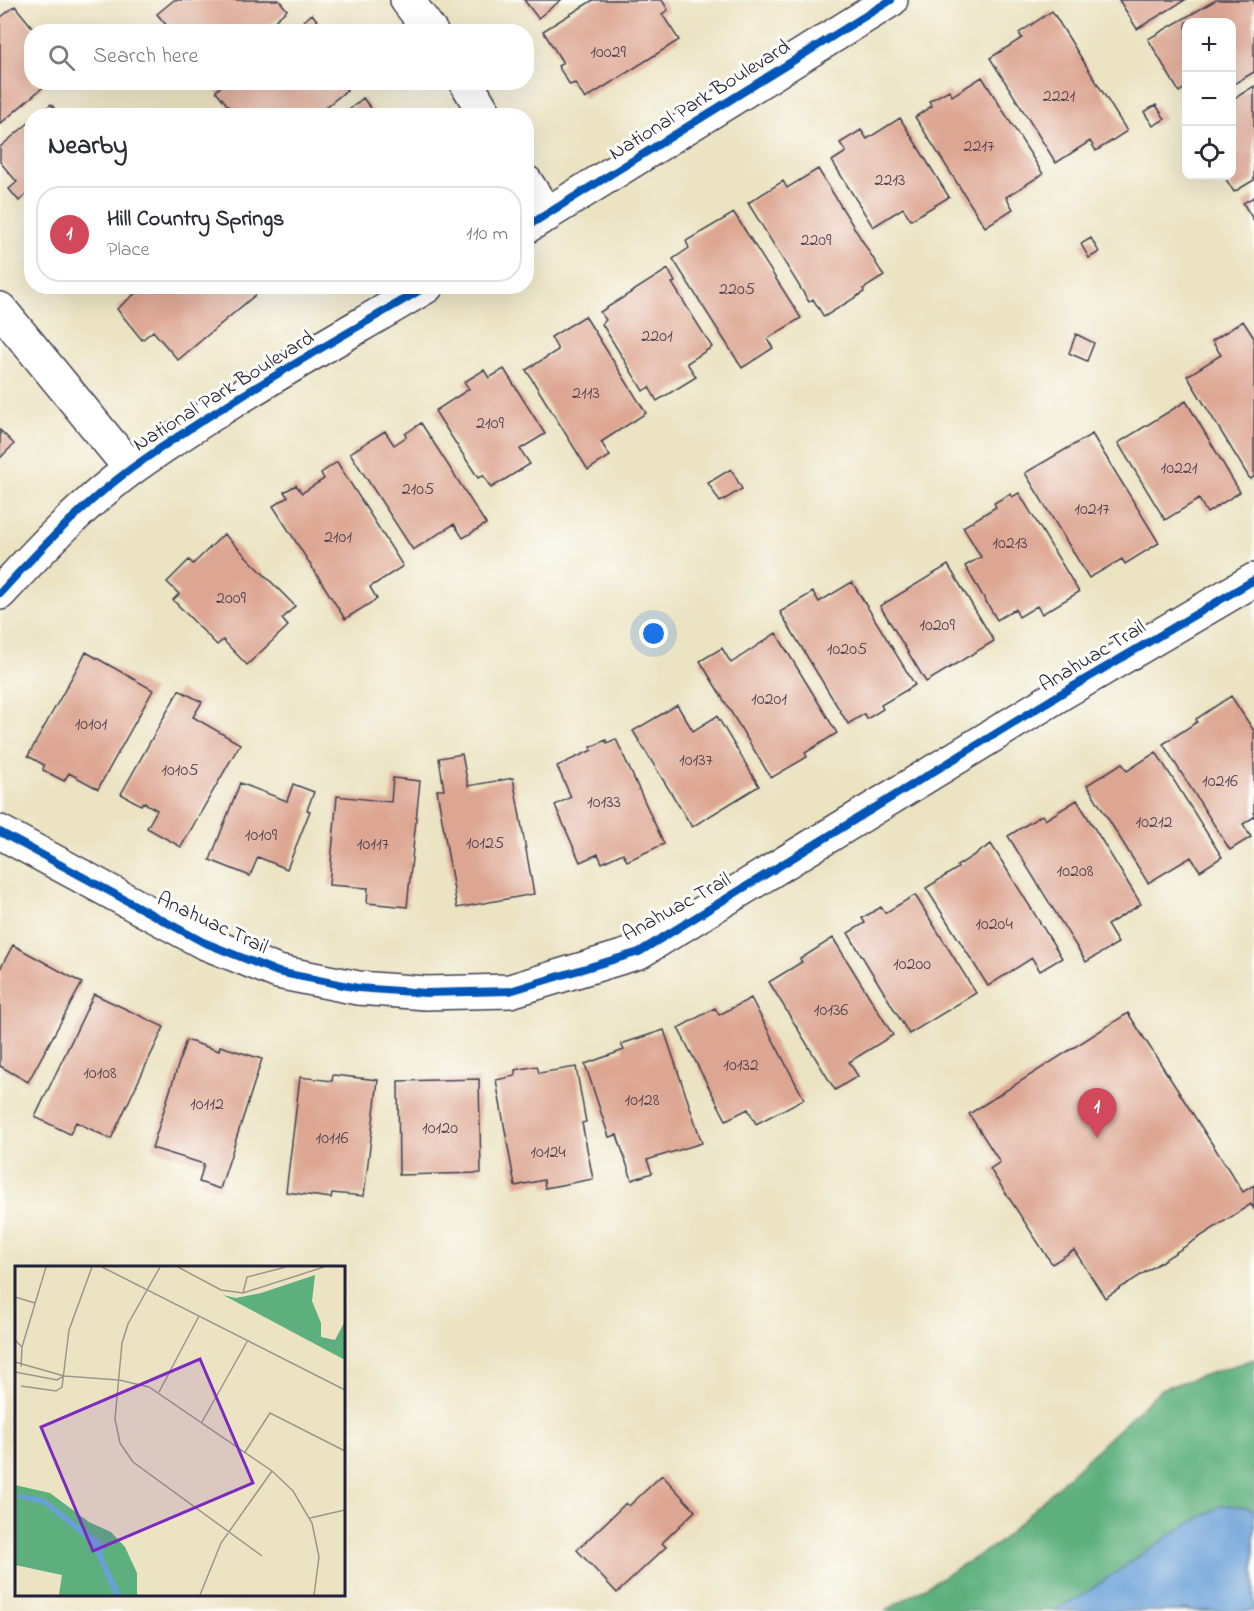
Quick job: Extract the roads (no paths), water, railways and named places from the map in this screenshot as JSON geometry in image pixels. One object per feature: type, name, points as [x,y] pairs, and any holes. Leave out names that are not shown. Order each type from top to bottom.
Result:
[{"type":"street","points":[[407,0],[425,24]]},
{"type":"street","name":"National Park Boulevard","points":[[537,221],[891,0]]},
{"type":"street","points":[[471,90],[481,108]]},
{"type":"street","name":"National Park Boulevard","points":[[0,593],[54,535],[131,469],[215,412],[414,294]]},
{"type":"street","points":[[0,309],[131,469]]},
{"type":"street","name":"Anahuac Trail","points":[[0,832],[202,942],[278,972],[358,988],[426,993],[510,991],[639,952],[1062,693],[1254,580]]},
{"type":"water","points":[[1222,1505],[1247,1507],[1254,1511],[1254,1611],[1183,1609],[1180,1611],[1053,1611],[1081,1596],[1175,1532]]},
{"type":"place","name":"Hill Country Springs","points":[[1097,1138]]}]
